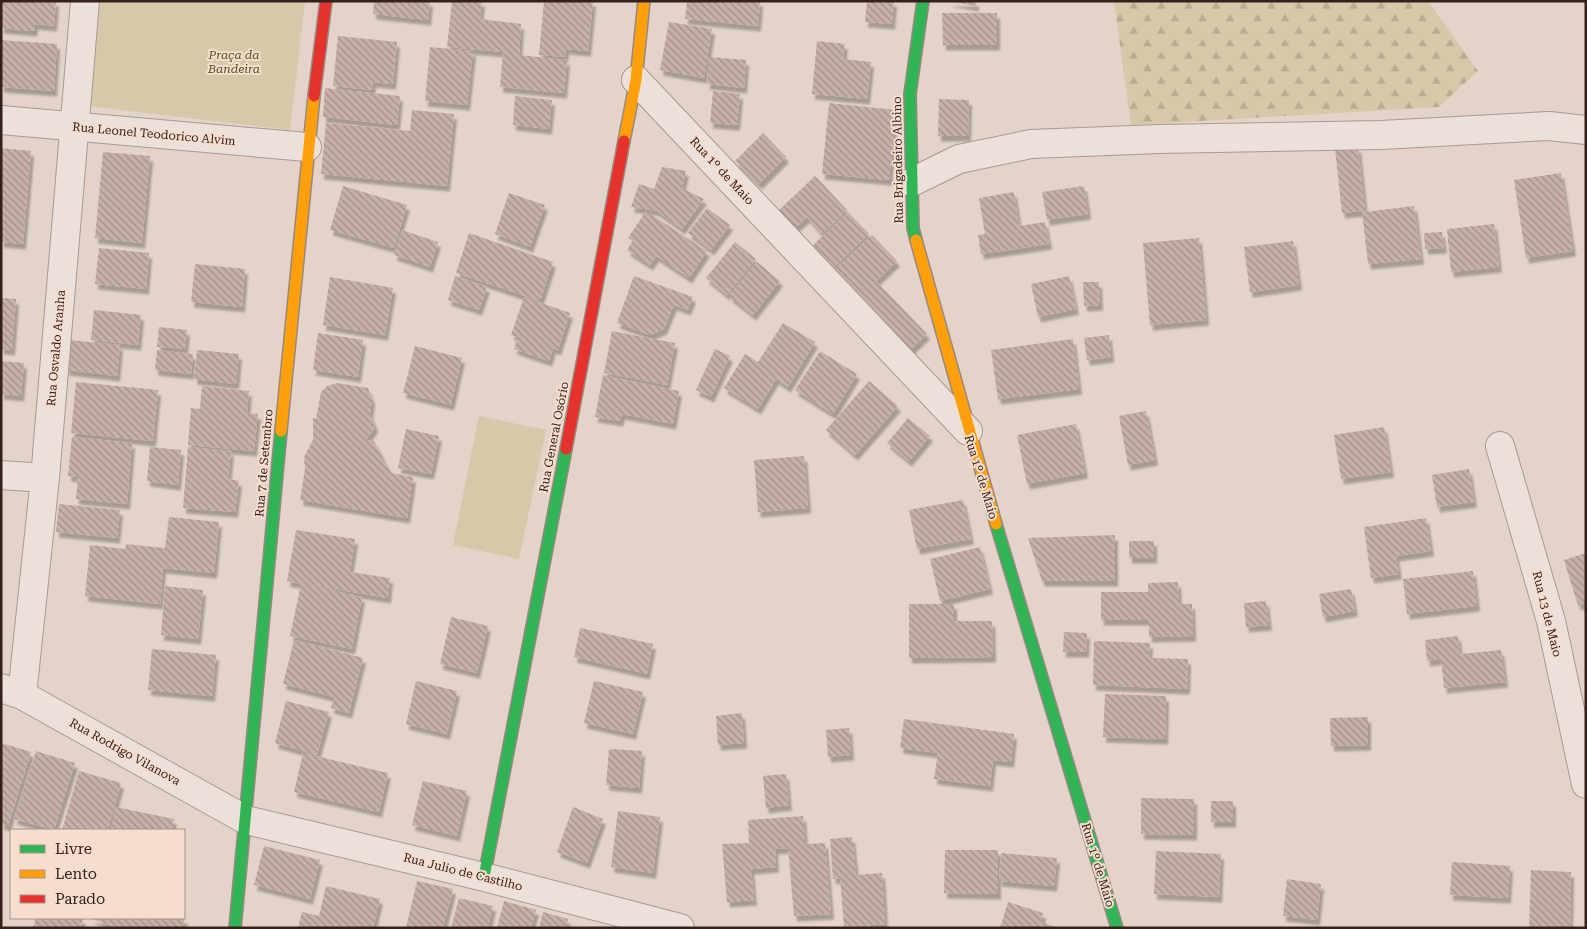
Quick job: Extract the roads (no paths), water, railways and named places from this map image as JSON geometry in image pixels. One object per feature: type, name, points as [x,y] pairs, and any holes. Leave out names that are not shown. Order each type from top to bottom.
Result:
[{"type":"street","name":"Rua Osvaldo Aranha","points":[[12,691],[45,478],[76,127],[85,1]]},
{"type":"street","name":"Rua 7 de Setembro","points":[[235,928],[307,147],[326,1]]},
{"type":"street","name":"Rua General Osório","points":[[484,877],[636,80],[644,1]]},
{"type":"street","name":"Rua Brigadeiro Albino","points":[[923,1],[910,94],[913,228],[968,431]]},
{"type":"street","name":"Rua 1º de Maio","points":[[636,80],[968,431],[1117,928]]},
{"type":"street","name":"Rua Leonel Teodorico Alvim","points":[[1,120],[307,147]]},
{"type":"street","points":[[912,182],[959,159],[1031,144],[1169,138],[1381,135],[1549,126],[1586,130]]},
{"type":"street","name":"Rua 13 de Maio","points":[[1500,446],[1551,621],[1586,784]]},
{"type":"street","points":[[1,475],[45,478]]},
{"type":"street","name":"Rua Rodrigo Vilanova","points":[[12,691],[246,820]]},
{"type":"street","name":"Rua Julio de Castilho","points":[[246,820],[484,877],[680,928]]},
{"type":"park label","name":"Praça da Bandeira","points":[[234,62]]}]
